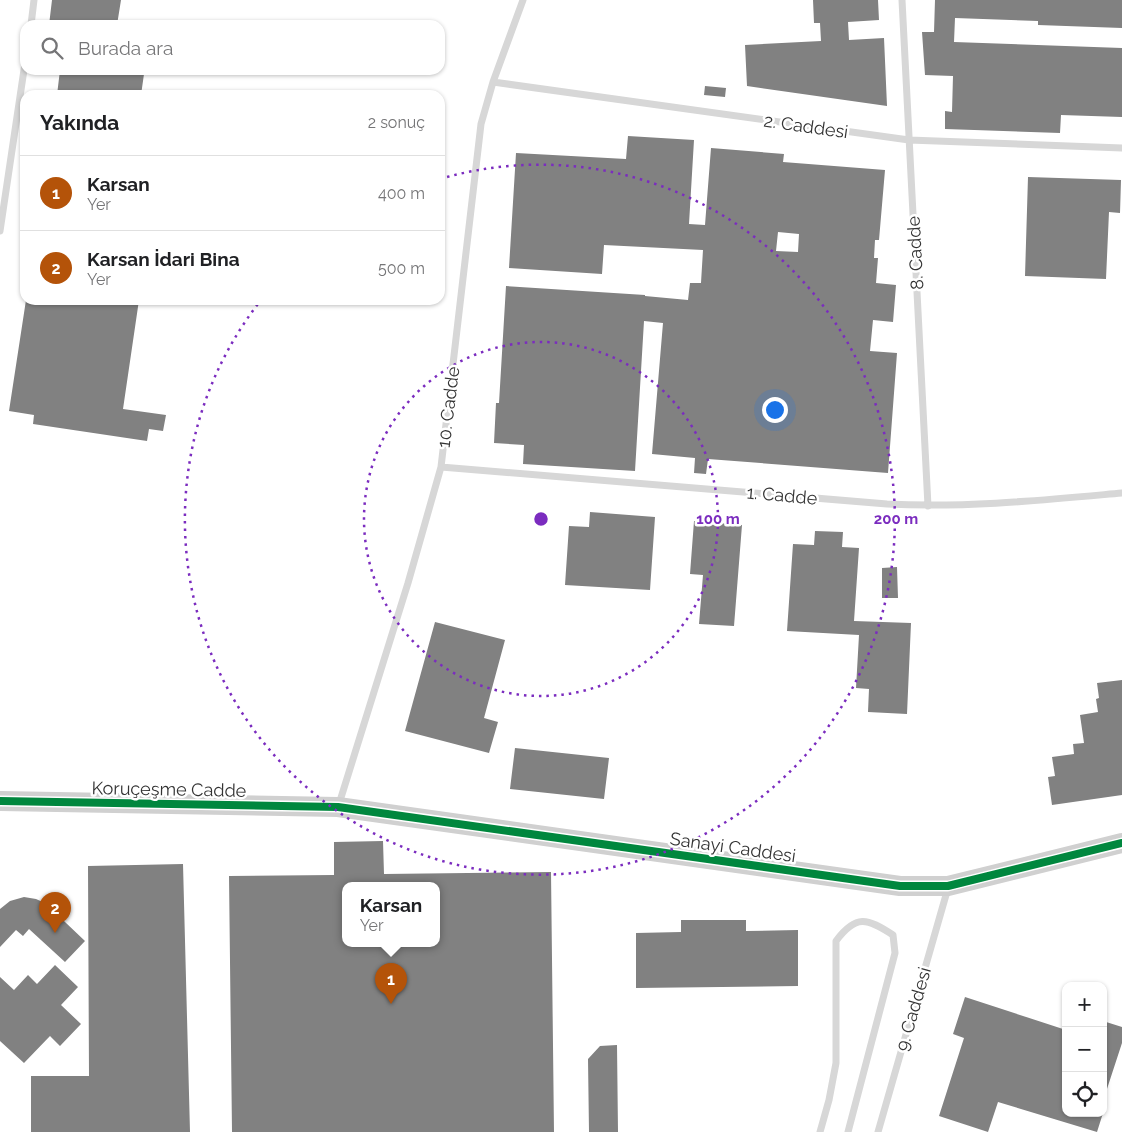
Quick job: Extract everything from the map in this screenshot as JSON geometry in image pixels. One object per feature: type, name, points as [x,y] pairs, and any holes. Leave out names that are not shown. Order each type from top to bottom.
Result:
[{"type":"street","name":"Koruçeşme Cadde","points":[[0,801],[338,807]]},
{"type":"street","name":"Sanayi Caddesi","points":[[338,807],[900,886],[948,886],[1122,843]]},
{"type":"lane","points":[[32,20],[34,0]]},
{"type":"lane","name":"10. Cadde","points":[[338,807],[442,467],[481,124],[493,82],[523,0]]},
{"type":"lane","name":"8. Cadde","points":[[902,0],[928,506]]},
{"type":"lane","points":[[21,90],[23,75]]},
{"type":"lane","name":"2. Caddesi","points":[[493,82],[908,140],[1122,148]]},
{"type":"lane","points":[[0,231],[20,97]]},
{"type":"lane","name":"1. Cadde","points":[[442,467],[928,506],[990,505],[1122,493]]},
{"type":"lane","name":"9. Caddesi","points":[[878,1132],[948,886]]},
{"type":"lane","points":[[820,1132],[829,1100],[836,1063],[836,941],[845,928],[860,921],[877,924],[892,935],[895,953],[848,1132]]},
{"type":"building","points":[[52,0],[121,0],[118,20],[50,20]]},
{"type":"building","points":[[813,0],[878,0],[879,20],[848,22],[849,40],[884,38],[887,106],[747,86],[745,45],[821,41],[820,23],[814,23]]},
{"type":"building","points":[[935,0],[1122,0],[1122,28],[1038,25],[1038,21],[955,18],[954,42],[1122,48],[1122,117],[1061,115],[1060,133],[945,129],[945,111],[952,112],[953,76],[925,75],[922,32],[934,32]]},
{"type":"building","points":[[59,75],[144,75],[142,90],[58,90]]},
{"type":"building","points":[[705,86],[726,88],[725,97],[704,95]]},
{"type":"building","points":[[628,136],[694,140],[689,224],[705,225],[711,148],[784,154],[783,162],[885,170],[879,240],[875,240],[874,258],[878,258],[876,283],[896,285],[893,322],[873,320],[870,351],[897,353],[888,473],[708,459],[706,474],[694,473],[695,458],[652,454],[663,323],[644,321],[635,471],[523,464],[524,445],[494,443],[496,403],[499,403],[506,286],[645,295],[688,300],[690,283],[701,283],[703,250],[604,245],[602,274],[509,268],[516,153],[626,159]],"holes":[[[778,232],[799,234],[798,252],[776,251]]]},
{"type":"building","points":[[1028,177],[1121,180],[1120,213],[1109,212],[1106,279],[1025,276]]},
{"type":"building","points":[[25,305],[138,305],[123,409],[166,415],[163,431],[149,429],[147,441],[33,424],[34,415],[9,411]]},
{"type":"building","points":[[590,512],[655,517],[650,590],[565,585],[569,526],[589,527]]},
{"type":"building","points":[[694,521],[742,525],[734,626],[699,624],[703,575],[690,574]]},
{"type":"building","points":[[815,531],[843,532],[842,547],[859,548],[854,621],[911,623],[907,714],[868,712],[869,689],[856,688],[859,635],[787,631],[793,544],[814,545]]},
{"type":"building","points":[[897,567],[898,598],[882,598],[882,568]]},
{"type":"building","points":[[435,622],[505,640],[484,718],[498,722],[489,753],[405,731]]},
{"type":"building","points":[[1122,680],[1122,795],[1052,805],[1048,777],[1055,776],[1052,757],[1074,754],[1073,744],[1084,743],[1080,715],[1098,712],[1096,699],[1099,698],[1097,683]]},
{"type":"building","points":[[515,748],[609,758],[604,799],[510,789]]},
{"type":"building","points":[[383,841],[384,874],[551,872],[554,1132],[232,1132],[229,876],[334,875],[334,842]]},
{"type":"building","points":[[183,864],[190,1132],[31,1132],[31,1076],[89,1076],[88,866]]},
{"type":"building","points":[[24,897],[45,903],[85,941],[65,962],[29,929],[23,936],[16,930],[0,947],[0,909],[10,901]]},
{"type":"building","points":[[681,920],[746,920],[746,931],[798,930],[798,986],[636,988],[636,933],[681,932]]},
{"type":"building","points":[[55,965],[78,987],[61,1005],[81,1024],[60,1046],[50,1036],[24,1063],[0,1041],[0,977],[14,990],[28,975],[37,984]]},
{"type":"building","points":[[965,997],[1062,1029],[1062,1117],[1102,1117],[1097,1132],[998,1102],[988,1132],[939,1116],[964,1038],[953,1034]]},
{"type":"building","points":[[1107,1022],[1122,1027],[1122,1043],[1107,1089]]},
{"type":"building","points":[[617,1045],[618,1132],[589,1132],[588,1059],[600,1046]]},
{"type":"cycle path","points":[[0,801],[338,807],[900,886],[948,886],[1122,843]]},
{"type":"place","name":"Karsan İdari Bina","points":[[55,933]]},
{"type":"place","name":"Karsan","points":[[391,1004]]}]
